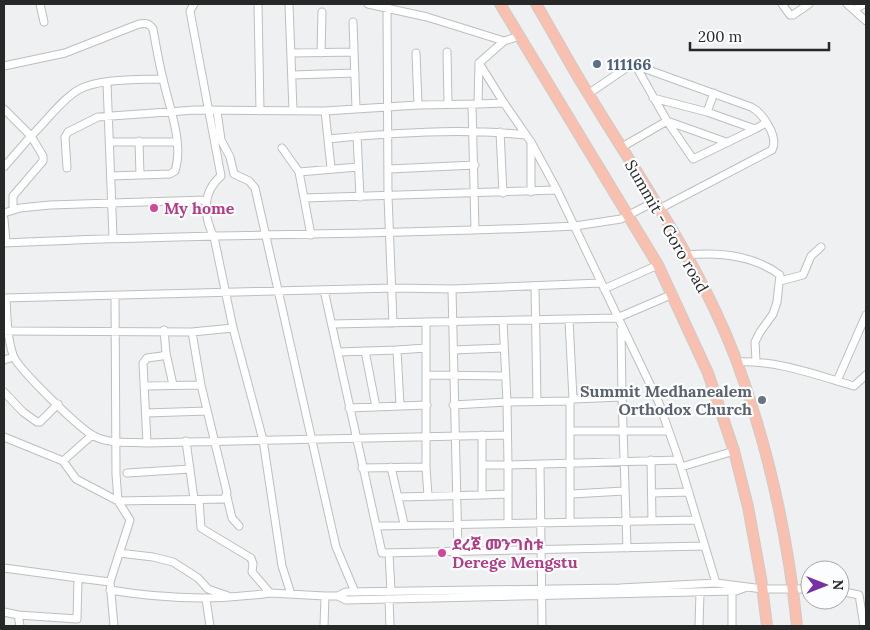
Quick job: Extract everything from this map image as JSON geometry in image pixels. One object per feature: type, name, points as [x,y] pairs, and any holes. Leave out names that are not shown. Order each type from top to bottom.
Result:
[{"type":"highway","points":[[500,4],[658,265],[708,373],[734,450],[748,507],[763,589],[767,626]]},
{"type":"highway","name":"Summit - Goro road","points":[[536,4],[588,94],[687,255],[737,362],[772,477],[786,538],[797,626]]},
{"type":"street","points":[[40,4],[44,22]]},
{"type":"street","points":[[194,4],[190,11],[221,176]]},
{"type":"street","points":[[258,4],[260,111]]},
{"type":"street","points":[[290,4],[292,111]]},
{"type":"street","points":[[368,4],[427,17],[504,41]]},
{"type":"street","points":[[782,4],[790,15],[793,15],[809,4]]},
{"type":"street","points":[[847,4],[866,21]]},
{"type":"street","points":[[854,10],[864,4]]},
{"type":"street","points":[[387,9],[388,196],[393,324]]},
{"type":"street","points":[[321,53],[322,12]]},
{"type":"street","points":[[353,22],[356,108]]},
{"type":"street","points":[[4,66],[65,53],[145,23],[153,29],[176,142],[175,171],[170,174],[112,176]]},
{"type":"street","points":[[475,230],[473,133],[479,63],[517,32]]},
{"type":"street","points":[[292,53],[354,52]]},
{"type":"street","points":[[447,52],[448,104]]},
{"type":"street","points":[[416,53],[418,105]]},
{"type":"street","points":[[479,63],[531,142],[557,190],[621,327],[656,394],[680,463],[716,583]]},
{"type":"street","points":[[4,219],[5,243],[113,237],[214,237],[575,226],[615,221],[657,206],[772,150],[773,144],[766,123],[759,111],[714,93],[637,68],[632,64],[588,94]]},
{"type":"street","points":[[637,68],[666,121],[692,160],[766,123]]},
{"type":"street","points":[[292,74],[355,74]]},
{"type":"street","points":[[4,167],[31,136],[77,90],[107,83],[162,79]]},
{"type":"street","points":[[107,83],[111,142],[113,237]]},
{"type":"street","points":[[707,112],[714,93]]},
{"type":"street","points":[[653,98],[707,112],[755,129]]},
{"type":"street","points":[[66,168],[65,137],[68,132],[90,120],[108,115],[217,111],[325,111],[418,105],[504,103]]},
{"type":"street","points":[[4,109],[31,136],[43,156],[43,161],[14,196],[13,210]]},
{"type":"street","points":[[217,111],[221,140],[230,157],[234,174]]},
{"type":"street","points":[[325,111],[331,168]]},
{"type":"street","points":[[622,147],[666,121],[726,142]]},
{"type":"street","points":[[328,139],[388,134],[500,132],[526,135]]},
{"type":"street","points":[[500,132],[503,193]]},
{"type":"street","points":[[357,136],[360,197]]},
{"type":"street","points":[[139,141],[140,175]]},
{"type":"street","points":[[111,142],[176,142]]},
{"type":"street","points":[[531,142],[531,192]]},
{"type":"street","points":[[282,148],[299,172],[311,234]]},
{"type":"street","points":[[389,169],[474,165]]},
{"type":"street","points":[[299,172],[358,167]]},
{"type":"street","points":[[291,594],[282,566],[263,440],[233,328],[214,237],[208,226],[206,200],[211,187],[221,176],[234,174],[248,181],[255,188],[336,547],[355,592]]},
{"type":"street","points":[[304,198],[557,190]]},
{"type":"street","points":[[4,213],[50,205],[206,200]]},
{"type":"street","points":[[780,281],[803,275],[811,256],[821,247]]},
{"type":"street","points":[[687,255],[703,253],[737,256],[780,275],[773,314],[757,337],[756,360]]},
{"type":"street","points":[[506,435],[482,434],[147,443],[118,441],[94,436],[27,375],[13,357],[6,331],[5,298],[391,288],[452,289],[602,286],[658,265]]},
{"type":"street","points":[[535,286],[538,402]]},
{"type":"street","points":[[452,289],[453,405],[458,551]]},
{"type":"street","points":[[324,290],[355,438],[382,553],[706,546]]},
{"type":"street","points":[[332,324],[617,318],[673,294]]},
{"type":"street","points":[[114,626],[110,586],[130,520],[118,501],[118,441],[115,400],[115,296]]},
{"type":"street","points":[[837,381],[866,315]]},
{"type":"street","points":[[503,320],[507,402],[508,522]]},
{"type":"street","points":[[569,320],[572,400],[570,464],[572,494],[570,522]]},
{"type":"street","points":[[426,323],[426,467],[428,496]]},
{"type":"street","points":[[621,327],[622,462],[627,548]]},
{"type":"street","points":[[6,331],[164,330],[192,332],[233,328]]},
{"type":"street","points":[[164,330],[166,353],[173,386]]},
{"type":"street","points":[[192,332],[201,385],[227,498],[232,518],[239,526]]},
{"type":"street","points":[[338,352],[426,348]]},
{"type":"street","points":[[453,350],[504,348]]},
{"type":"street","points":[[397,350],[400,406]]},
{"type":"street","points":[[365,351],[376,407]]},
{"type":"street","points":[[147,443],[144,359],[162,356],[166,353]]},
{"type":"street","points":[[4,360],[13,357]]},
{"type":"street","points":[[737,362],[756,360],[854,386],[866,375]]},
{"type":"street","points":[[426,375],[506,376]]},
{"type":"street","points":[[144,386],[201,385]]},
{"type":"street","points":[[4,392],[23,412],[36,422],[40,422],[58,404]]},
{"type":"street","points":[[453,405],[622,397]]},
{"type":"street","points":[[349,408],[427,405]]},
{"type":"street","points":[[146,413],[207,411]]},
{"type":"street","points":[[571,431],[668,431]]},
{"type":"street","points":[[482,434],[482,495]]},
{"type":"street","points":[[63,461],[94,436]]},
{"type":"street","points":[[4,437],[63,461],[76,479],[118,501],[227,498]]},
{"type":"street","points":[[186,441],[201,528],[251,558],[252,572],[270,594]]},
{"type":"street","points":[[482,465],[540,465],[651,460],[680,463],[734,450]]},
{"type":"street","points":[[651,460],[652,521]]},
{"type":"street","points":[[540,465],[543,550],[542,626]]},
{"type":"street","points":[[391,467],[404,524]]},
{"type":"street","points":[[362,468],[426,467]]},
{"type":"street","points":[[127,474],[190,469]]},
{"type":"street","points":[[572,494],[624,491]]},
{"type":"street","points":[[652,493],[689,492]]},
{"type":"street","points":[[398,497],[508,494]]},
{"type":"street","points":[[376,526],[542,521],[697,520]]},
{"type":"street","points":[[119,553],[153,557],[173,562],[198,578],[208,589],[236,598]]},
{"type":"street","points":[[389,553],[391,591]]},
{"type":"street","points":[[4,568],[78,578],[154,598],[236,598],[270,594],[338,596],[346,592],[391,591],[700,592],[732,591],[747,587]]},
{"type":"street","points":[[4,612],[77,623],[78,578]]},
{"type":"street","points":[[338,596],[346,600],[389,599],[716,583],[763,589],[800,589]]},
{"type":"street","points":[[732,591],[732,626]]},
{"type":"street","points":[[700,592],[700,626]]},
{"type":"street","points":[[850,593],[863,595],[865,625]]},
{"type":"street","points":[[324,626],[325,596]]},
{"type":"street","points":[[206,599],[210,626]]},
{"type":"street","points":[[389,599],[390,626]]},
{"type":"street","points":[[18,615],[20,626]]},
{"type":"place","name":"111166","points":[[597,64]]},
{"type":"place","name":"My home","points":[[154,208]]},
{"type":"place","name":"Summit Medhanealem Orthodox Church","points":[[762,400]]},
{"type":"place","name":"ደረጀ መንግስቱ Derege Mengstu","points":[[442,553]]}]
